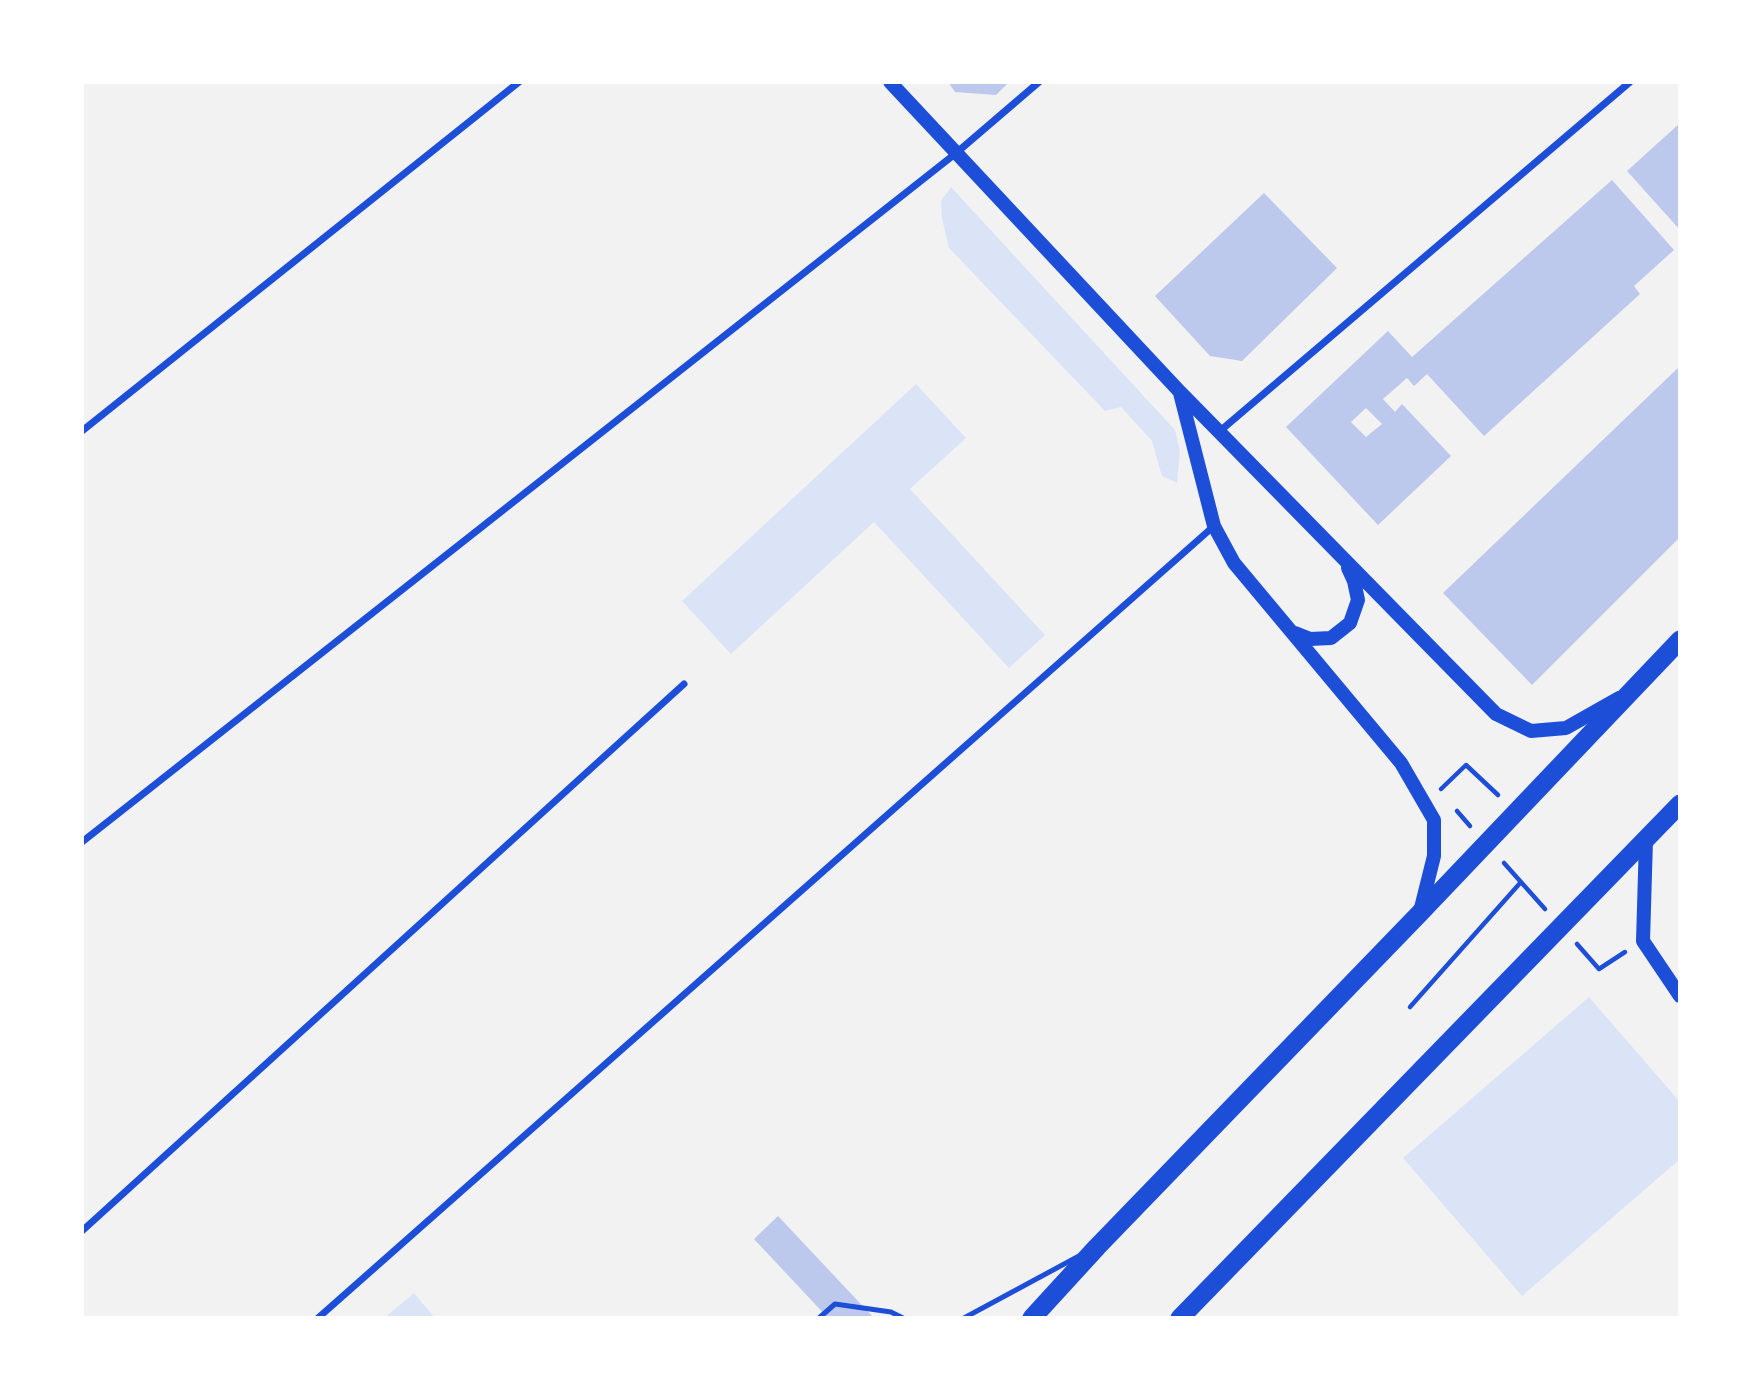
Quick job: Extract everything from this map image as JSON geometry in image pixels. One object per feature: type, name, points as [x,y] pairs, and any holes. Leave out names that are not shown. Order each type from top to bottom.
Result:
[{"type":"highway","points":[[1032,1318],[1680,640]]},
{"type":"highway","points":[[1180,1318],[1680,804]]},
{"type":"main road","points":[[890,82],[1180,392],[1496,714],[1531,731],[1566,728],[1630,692]]},
{"type":"main road","points":[[1180,392],[1214,526],[1234,563],[1401,763],[1434,820],[1434,856],[1420,913]]},
{"type":"main road","points":[[1290,631],[1310,639],[1331,638],[1350,623],[1358,600],[1354,581],[1343,557]]},
{"type":"main road","points":[[1646,840],[1643,941],[1680,996]]},
{"type":"street","points":[[82,431],[519,82]]},
{"type":"street","points":[[82,842],[956,153],[1039,82]]},
{"type":"street","points":[[1220,431],[1630,82]]},
{"type":"street","points":[[318,1318],[1214,526]]},
{"type":"street","points":[[82,1231],[684,684]]},
{"type":"lane","points":[[964,1318],[1097,1247]]},
{"type":"lane","points":[[819,1318],[835,1304],[891,1312],[903,1318]]},
{"type":"path","points":[[1439,791],[1466,765],[1516,813]]},
{"type":"path","points":[[1448,801],[1475,831]]},
{"type":"path","points":[[1503,862],[1547,911]]},
{"type":"path","points":[[1410,1007],[1521,882]]},
{"type":"path","points":[[1573,940],[1599,969],[1606,963]]},
{"type":"shaded area","points":[[951,187],[1175,430],[1180,451],[1177,483],[1162,476],[1152,441],[1121,407],[1105,411],[949,248],[941,201]]},
{"type":"shaded area","points":[[916,384],[966,438],[910,489],[1045,635],[1009,668],[874,522],[731,654],[682,601]]},
{"type":"shaded area","points":[[1589,997],[1680,1102],[1680,1159],[1522,1296],[1403,1158]]},
{"type":"shaded area","points":[[414,1293],[435,1318],[384,1318]]},
{"type":"building","points":[[948,82],[1009,82],[996,95],[955,92]]},
{"type":"building","points":[[1680,123],[1680,230],[1627,171]]},
{"type":"building","points":[[1612,180],[1674,250],[1634,286],[1640,294],[1484,436],[1427,374],[1414,386],[1407,378],[1383,399],[1395,412],[1402,404],[1451,456],[1378,525],[1286,427],[1388,331],[1412,357]],"holes":[[[1366,408],[1382,424],[1366,437],[1351,422]]]},
{"type":"building","points":[[1264,193],[1337,268],[1242,361],[1210,356],[1155,296]]},
{"type":"building","points":[[1680,366],[1680,537],[1532,685],[1443,593]]},
{"type":"building","points":[[778,1216],[874,1318],[828,1318],[754,1239]]}]
